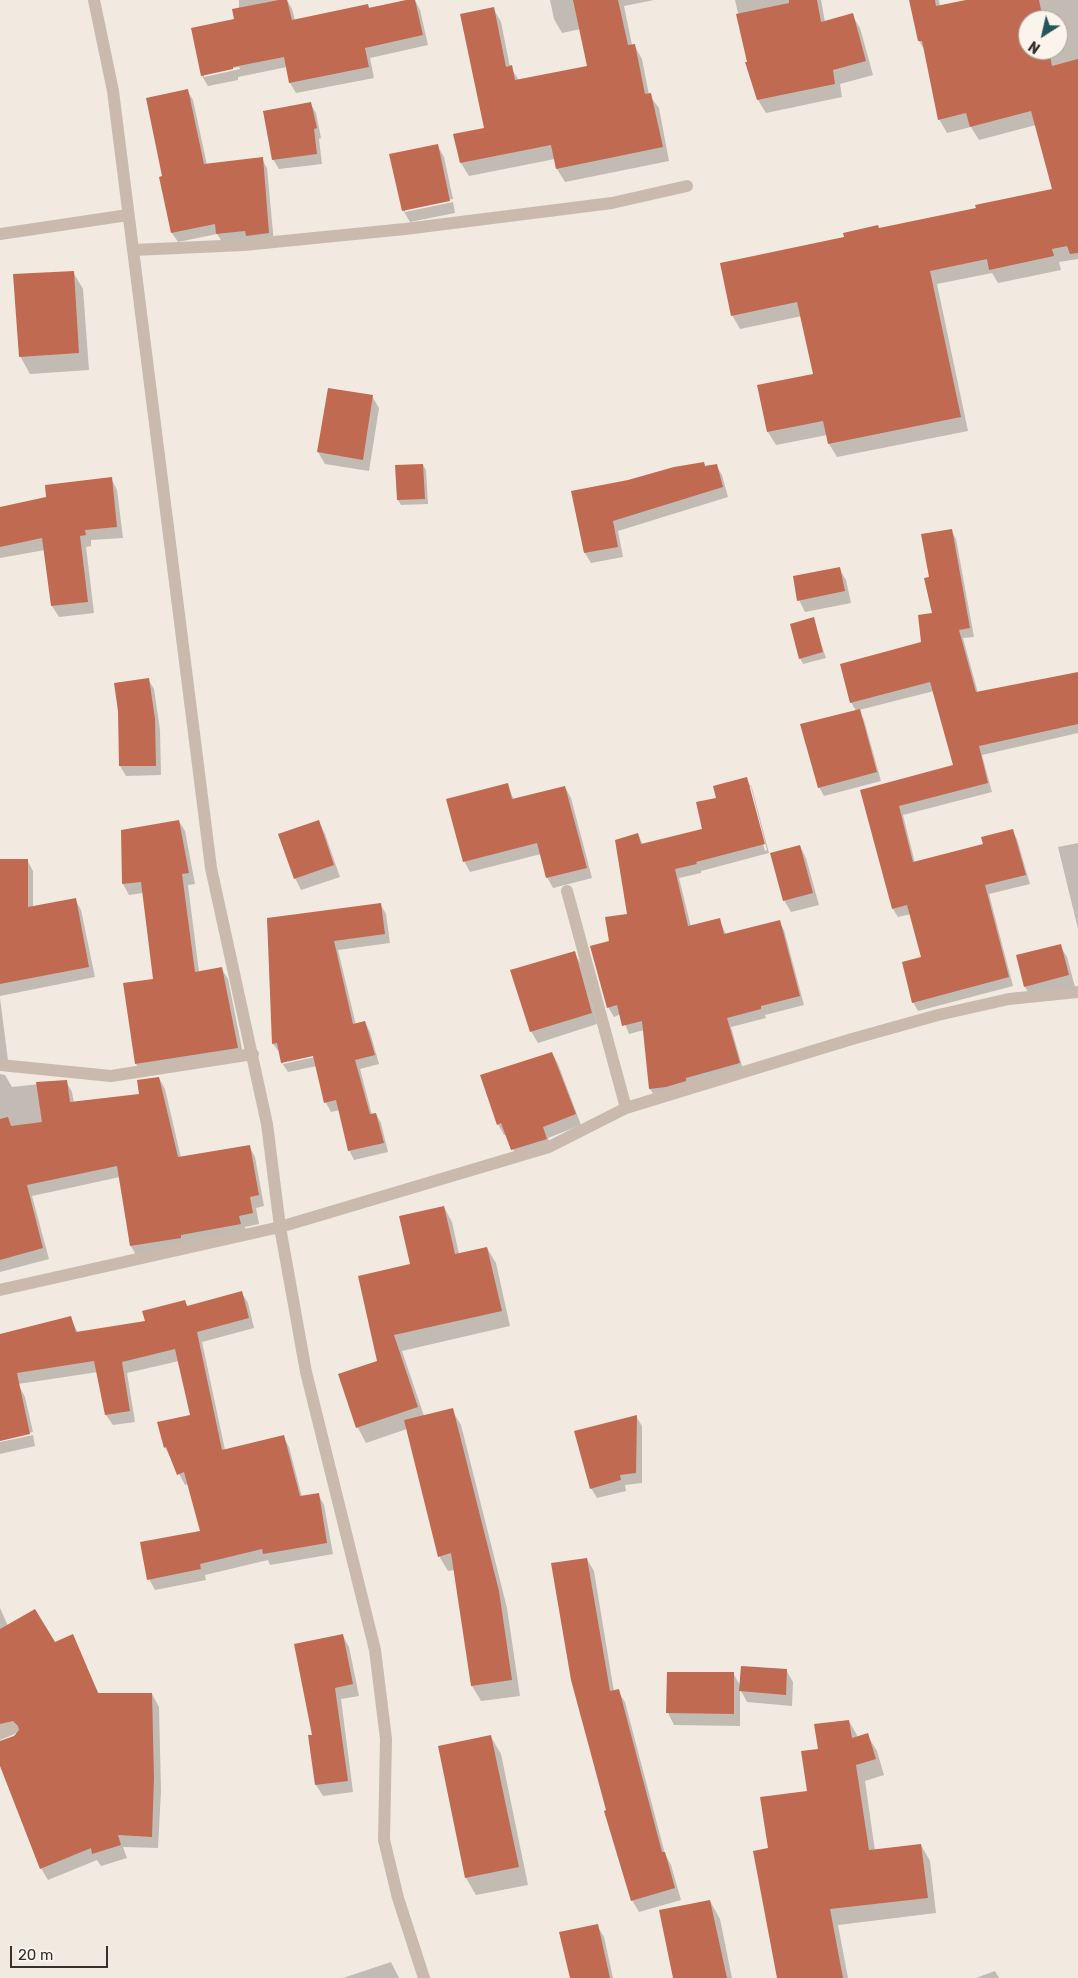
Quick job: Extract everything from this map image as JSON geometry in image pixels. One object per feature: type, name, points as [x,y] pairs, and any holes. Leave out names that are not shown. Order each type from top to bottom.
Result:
[{"type":"street","points":[[94,0],[113,90],[211,868],[267,1124],[280,1227],[306,1372],[375,1650],[386,1739],[384,1840],[398,1898],[424,1978]]},
{"type":"street","points":[[134,250],[244,245],[415,228],[612,203],[687,186]]},
{"type":"street","points":[[0,234],[128,215]]},
{"type":"street","points":[[567,891],[626,1108]]},
{"type":"street","points":[[0,1290],[280,1227],[549,1147],[626,1108],[852,1039],[938,1015],[1009,999],[1078,992]]},
{"type":"street","points":[[0,1065],[111,1076],[253,1054]]},
{"type":"building","points":[[287,0],[292,20],[368,4],[369,8],[406,0],[415,0],[423,35],[365,48],[369,67],[289,83],[284,57],[233,67],[233,69],[201,76],[191,28],[234,19],[232,9]]},
{"type":"building","points":[[573,0],[618,0],[628,45],[635,44],[645,94],[651,93],[663,147],[556,169],[551,145],[460,163],[453,134],[484,128],[460,14],[494,7],[506,67],[512,65],[515,80],[587,66]]},
{"type":"building","points":[[789,0],[817,0],[821,22],[853,13],[866,61],[833,70],[835,84],[757,100],[745,62],[747,62],[736,14],[789,3]]},
{"type":"building","points":[[909,0],[935,0],[936,6],[966,0],[1039,0],[1041,10],[1018,10],[1018,60],[1051,60],[1052,66],[1078,59],[1078,253],[1070,254],[1067,246],[1052,249],[1054,256],[989,270],[987,259],[930,271],[961,417],[828,444],[823,421],[767,432],[757,385],[813,374],[797,302],[731,316],[720,263],[844,237],[843,233],[878,225],[879,228],[976,208],[975,205],[1052,189],[1031,111],[970,127],[966,113],[938,120],[922,41],[918,41]]},
{"type":"building","points":[[188,89],[204,164],[263,157],[269,233],[246,236],[245,231],[216,234],[215,224],[171,233],[159,177],[162,176],[146,98]]},
{"type":"building","points":[[311,102],[317,128],[314,129],[317,154],[272,160],[263,111]]},
{"type":"building","points":[[438,144],[450,201],[402,211],[389,154]]},
{"type":"building","points":[[74,271],[79,353],[19,357],[13,274]]},
{"type":"building","points":[[328,388],[373,395],[363,460],[317,452]]},
{"type":"building","points":[[704,462],[705,466],[717,464],[723,487],[613,521],[618,547],[584,553],[571,491],[628,480],[674,467]]},
{"type":"building","points":[[423,464],[425,499],[397,500],[395,465]]},
{"type":"building","points":[[112,477],[117,527],[85,530],[86,535],[80,536],[88,602],[51,606],[42,538],[0,547],[0,507],[46,497],[45,485]]},
{"type":"building","points":[[952,529],[970,628],[959,630],[976,692],[1078,672],[1078,724],[979,746],[988,783],[899,806],[913,862],[983,844],[981,837],[1013,829],[1026,875],[985,885],[1009,977],[912,1003],[902,962],[921,957],[907,905],[892,909],[860,790],[953,765],[930,682],[850,703],[840,664],[921,642],[918,615],[932,613],[924,578],[929,577],[921,534]]},
{"type":"building","points":[[840,567],[845,591],[797,601],[793,576]]},
{"type":"building","points":[[814,617],[823,652],[799,659],[790,624]]},
{"type":"building","points":[[149,678],[155,719],[156,766],[119,766],[118,711],[114,683]]},
{"type":"building","points":[[860,709],[877,772],[818,788],[800,724]]},
{"type":"building","points":[[747,777],[765,844],[675,869],[688,926],[720,918],[724,934],[780,920],[800,996],[761,1006],[761,1009],[727,1018],[740,1063],[686,1078],[686,1081],[666,1087],[649,1089],[642,1021],[622,1026],[617,1005],[607,1008],[590,946],[609,941],[605,917],[627,914],[615,840],[638,833],[641,844],[702,829],[696,802],[716,798],[713,786]]},
{"type":"building","points":[[508,783],[512,799],[565,786],[587,868],[546,878],[537,843],[463,862],[446,799]]},
{"type":"building","points":[[179,820],[189,873],[182,874],[195,972],[222,967],[238,1048],[135,1064],[123,983],[153,979],[141,882],[122,884],[121,830]]},
{"type":"building","points":[[319,820],[334,865],[294,879],[278,834]]},
{"type":"building","points":[[800,845],[813,893],[783,901],[770,853]]},
{"type":"building","points":[[0,859],[28,859],[28,907],[76,898],[89,967],[0,984]]},
{"type":"building","points":[[381,903],[385,934],[334,941],[353,1024],[365,1021],[375,1055],[355,1060],[370,1114],[376,1113],[384,1143],[348,1151],[336,1100],[324,1103],[313,1056],[281,1063],[277,1043],[272,1044],[267,918]]},
{"type":"building","points":[[1061,944],[1069,975],[1024,987],[1016,955]]},
{"type":"building","points":[[575,951],[592,1013],[530,1032],[510,970]]},
{"type":"building","points":[[552,1052],[576,1114],[543,1127],[547,1139],[511,1150],[501,1123],[497,1125],[480,1075]]},
{"type":"building","points":[[159,1077],[178,1157],[250,1145],[259,1195],[250,1197],[253,1213],[239,1216],[241,1224],[181,1235],[181,1238],[130,1246],[117,1166],[27,1185],[43,1248],[0,1260],[0,1119],[8,1117],[11,1126],[42,1122],[36,1082],[67,1080],[70,1102],[139,1094],[137,1080]]},
{"type":"building","points":[[444,1206],[455,1254],[487,1247],[502,1311],[394,1335],[418,1407],[356,1428],[338,1374],[377,1361],[358,1276],[410,1264],[399,1216]]},
{"type":"building","points":[[242,1291],[249,1318],[197,1332],[222,1450],[284,1435],[300,1496],[319,1493],[327,1543],[263,1554],[262,1549],[200,1564],[201,1569],[147,1580],[140,1542],[200,1531],[184,1472],[177,1475],[166,1447],[164,1448],[157,1422],[190,1415],[175,1349],[122,1362],[130,1411],[105,1415],[94,1361],[17,1373],[30,1434],[0,1441],[0,1334],[71,1316],[76,1332],[145,1321],[142,1311],[185,1300],[187,1306]]},
{"type":"building","points":[[453,1408],[499,1591],[512,1680],[471,1686],[451,1553],[438,1557],[404,1420]]},
{"type":"building","points":[[637,1415],[636,1473],[620,1475],[621,1480],[590,1489],[574,1431]]},
{"type":"building","points":[[587,1558],[610,1691],[619,1689],[662,1852],[665,1852],[675,1888],[631,1901],[604,1811],[606,1810],[571,1680],[551,1563]]},
{"type":"building","points":[[35,1609],[55,1642],[73,1634],[98,1693],[152,1693],[154,1778],[152,1837],[118,1835],[121,1845],[92,1854],[91,1848],[40,1869],[0,1766],[0,1741],[14,1736],[19,1730],[13,1721],[0,1724],[0,1629]]},
{"type":"building","points":[[343,1634],[353,1684],[335,1688],[348,1781],[315,1785],[308,1735],[312,1735],[294,1644]]},
{"type":"building","points":[[741,1666],[787,1669],[786,1695],[739,1691]]},
{"type":"building","points":[[667,1672],[734,1672],[734,1714],[666,1713]]},
{"type":"building","points":[[849,1720],[852,1738],[868,1733],[876,1759],[856,1765],[869,1850],[921,1844],[928,1898],[830,1909],[843,1978],[777,1978],[753,1851],[768,1848],[760,1797],[807,1791],[801,1751],[818,1749],[814,1724]]},
{"type":"building","points":[[491,1735],[519,1867],[465,1878],[438,1746]]},
{"type":"building","points":[[710,1900],[727,1978],[673,1978],[659,1910]]},
{"type":"building","points":[[598,1924],[610,1978],[570,1978],[559,1932]]}]
